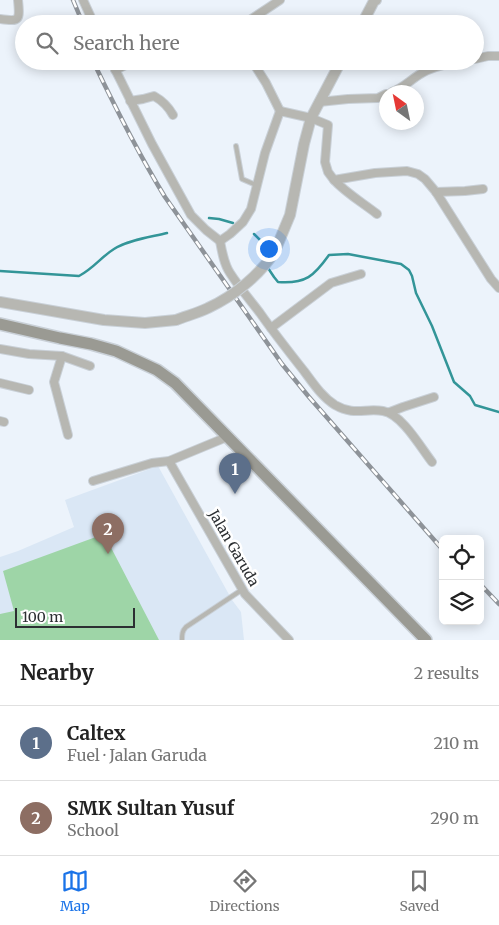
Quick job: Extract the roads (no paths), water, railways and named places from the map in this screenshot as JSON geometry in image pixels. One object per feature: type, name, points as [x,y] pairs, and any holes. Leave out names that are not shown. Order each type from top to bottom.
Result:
[{"type":"main road","points":[[1,325],[116,351],[157,370],[175,383],[426,640]]},
{"type":"street","points":[[18,0],[19,15]]},
{"type":"street","points":[[84,0],[90,15]]},
{"type":"street","points":[[258,15],[280,0]]},
{"type":"street","points":[[366,15],[374,0]]},
{"type":"street","points":[[0,19],[15,20]]},
{"type":"street","points":[[484,57],[499,56]]},
{"type":"street","points":[[115,70],[152,144],[191,215],[220,241],[224,261],[230,273],[320,392],[334,404],[346,410],[362,412],[381,410],[390,412],[409,431],[432,462]]},
{"type":"street","points":[[220,241],[244,222],[251,209],[265,152],[280,111],[258,70]]},
{"type":"street","points":[[0,302],[104,320],[145,323],[176,320],[209,308],[234,293],[255,276],[275,251],[290,215],[311,118],[336,70]]},
{"type":"street","points":[[407,85],[430,70]]},
{"type":"street","points":[[130,101],[154,96],[162,100],[173,115]]},
{"type":"street","points":[[319,102],[379,98]]},
{"type":"street","points":[[280,111],[311,118],[328,125],[325,162],[328,172],[340,187],[376,214]]},
{"type":"street","points":[[334,180],[375,173],[407,171],[418,174],[436,192],[491,279],[499,288]]},
{"type":"street","points":[[436,192],[483,189]]},
{"type":"street","points":[[271,328],[331,283],[361,274]]},
{"type":"street","points":[[491,279],[499,275]]},
{"type":"street","points":[[0,349],[29,354],[62,356],[90,366]]},
{"type":"street","points":[[62,356],[54,382],[68,435]]},
{"type":"street","points":[[0,383],[29,390]]},
{"type":"street","points":[[390,412],[434,397]]},
{"type":"street","points":[[93,481],[152,463],[169,461],[226,437]]},
{"type":"street","name":"Jalan Garuda","points":[[169,461],[245,594],[289,640]]},
{"type":"lane","points":[[236,146],[242,180],[256,185]]},
{"type":"lane","points":[[182,640],[182,633],[186,627],[242,589]]},
{"type":"waterway","points":[[209,218],[233,223]]},
{"type":"waterway","points":[[0,271],[79,276],[89,270],[109,252],[120,246],[167,233]]},
{"type":"waterway","points":[[254,234],[268,248],[268,255]]},
{"type":"waterway","points":[[268,268],[278,282],[296,282],[314,273],[329,255],[348,254],[401,264],[409,270],[412,276],[416,293],[432,326],[454,382],[470,396],[475,405],[499,412]]},
{"type":"railway","points":[[73,0],[79,15]]},
{"type":"railway","points":[[97,70],[145,164],[165,197],[282,364],[439,545]]},
{"type":"railway","points":[[484,588],[499,604]]},
{"type":"place","name":"Caltex","points":[[235,494]]},
{"type":"place","name":"SMK Sultan Yusuf","points":[[108,554]]}]
